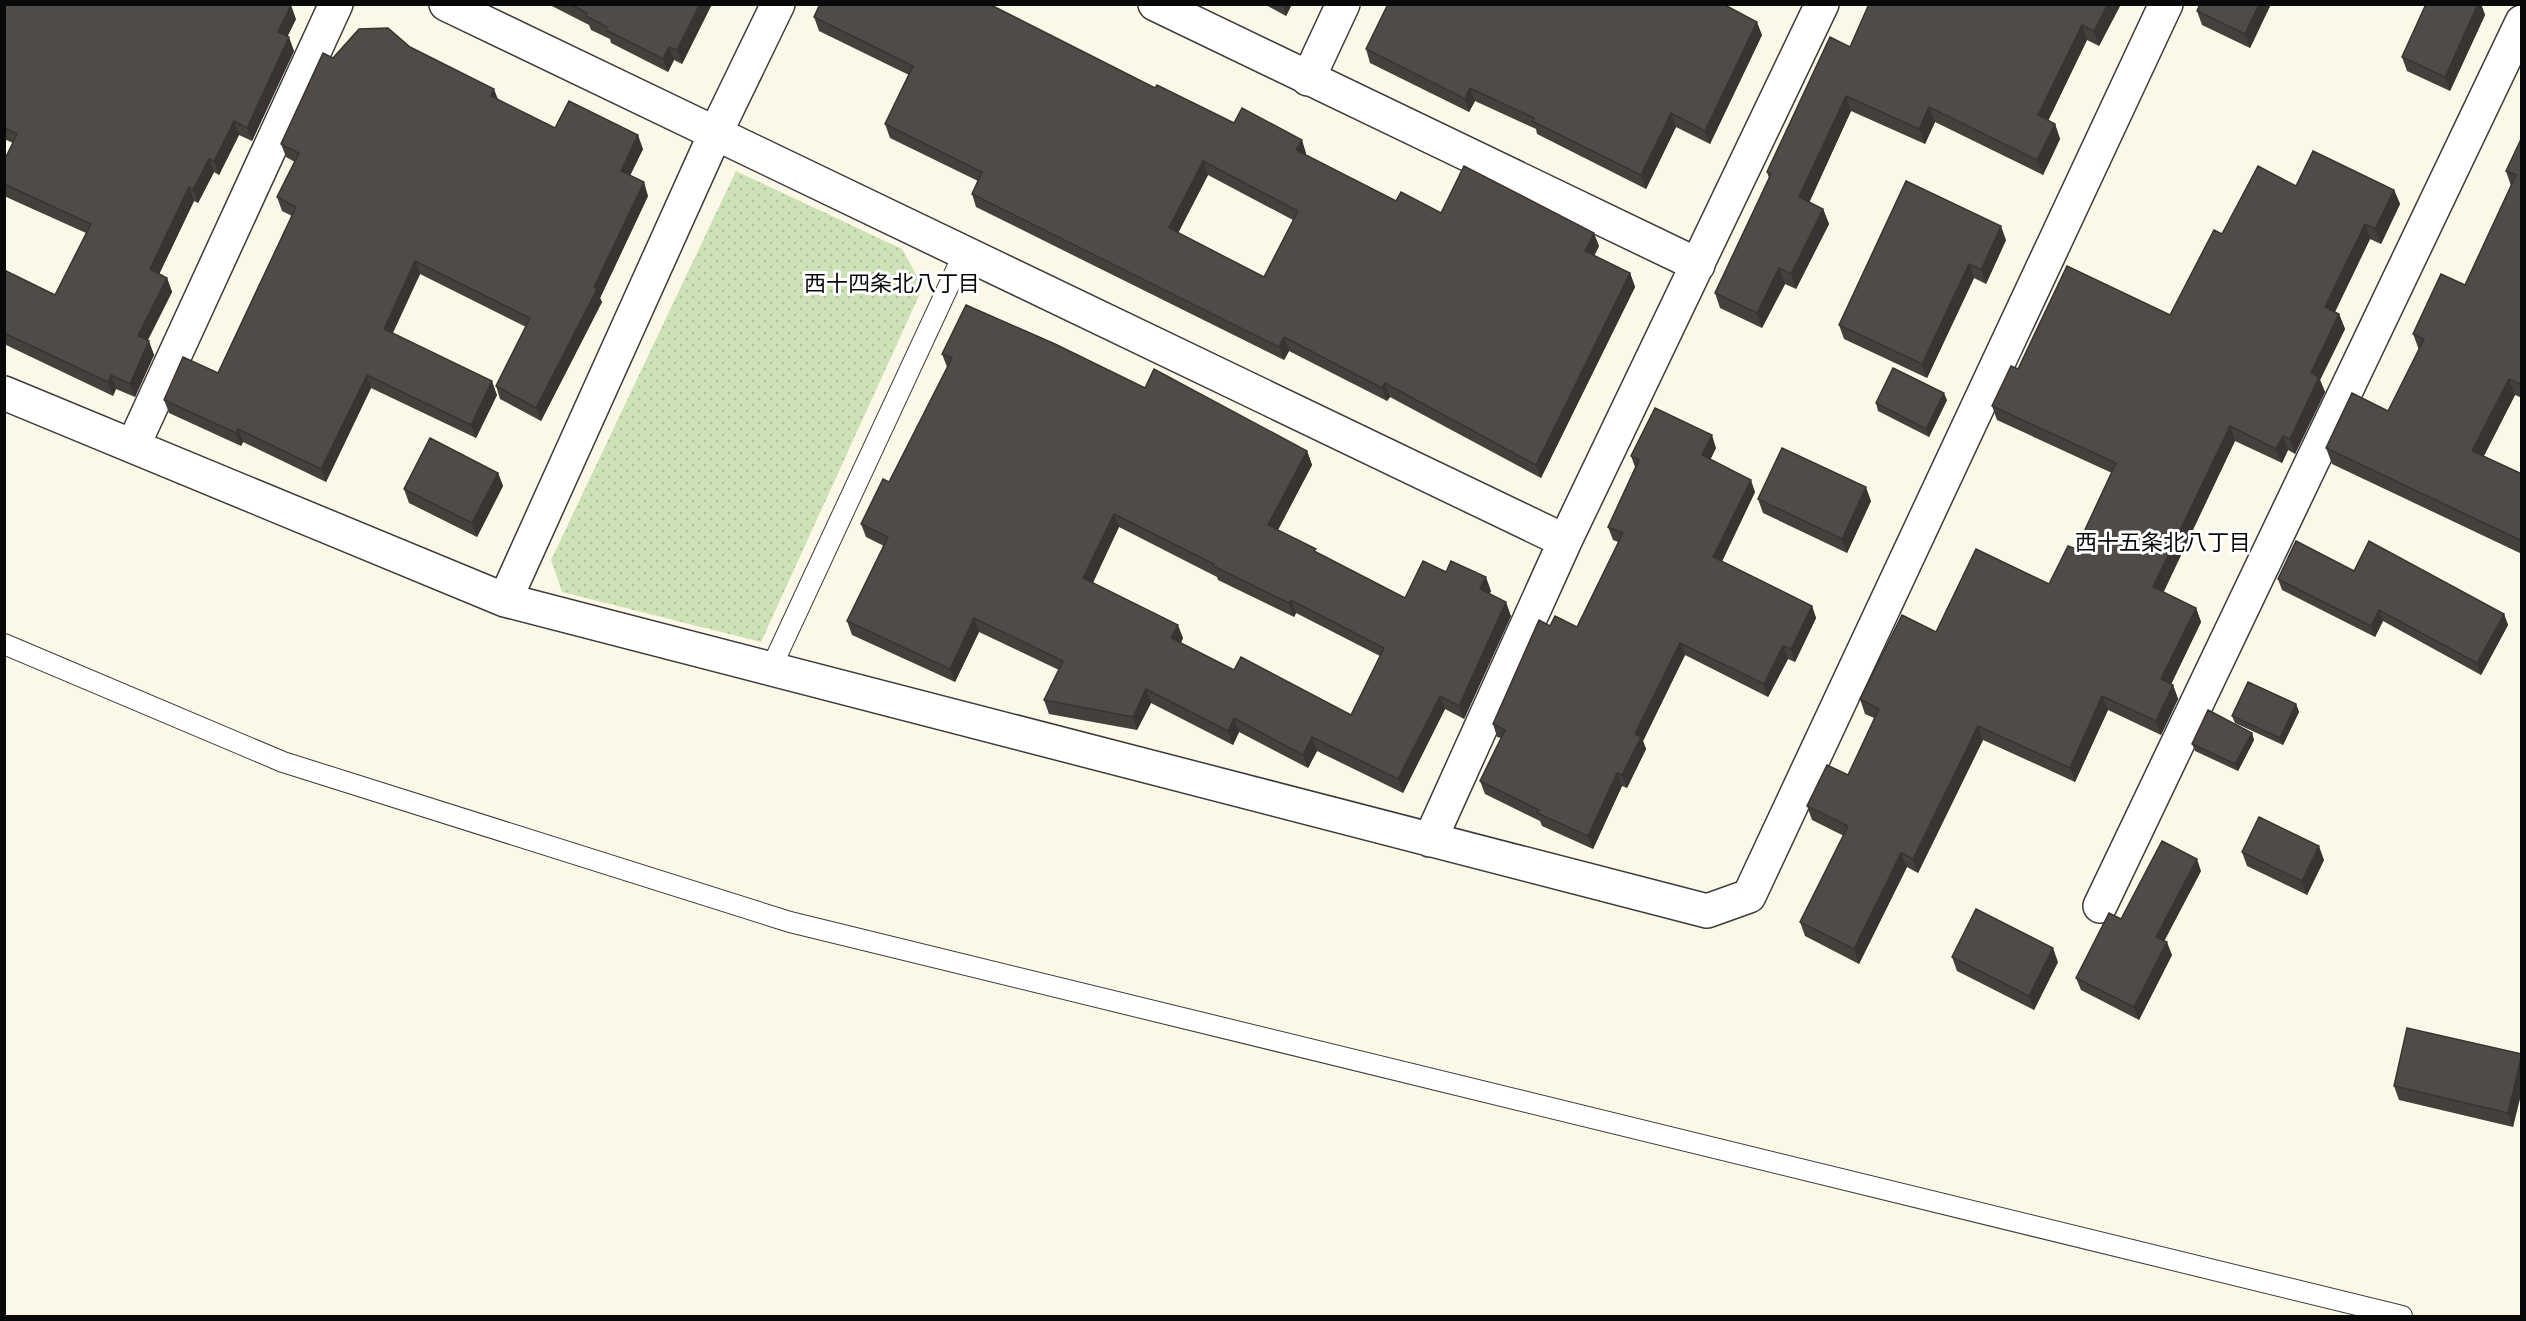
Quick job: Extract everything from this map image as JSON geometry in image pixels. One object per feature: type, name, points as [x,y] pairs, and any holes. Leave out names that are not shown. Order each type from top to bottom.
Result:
[{"type":"street","points":[[133,446],[336,4]]},
{"type":"street","points":[[446,4],[1565,541]]},
{"type":"street","points":[[505,600],[716,132],[778,4]]},
{"type":"street","points":[[1155,4],[1308,80],[1698,265]]},
{"type":"street","points":[[1308,80],[1343,4]]},
{"type":"street","points":[[1430,840],[1565,541],[1822,4]]},
{"type":"street","points":[[4,393],[505,600],[1707,911],[1749,896],[2166,4]]},
{"type":"street","points":[[2100,906],[2522,22]]},
{"type":"lane","points":[[771,668],[964,253]]},
{"type":"lane","points":[[4,644],[283,762],[790,922],[2402,1317]]},
{"type":"green space","points":[[736,171],[902,249],[923,287],[761,642],[562,592],[551,560]]},
{"type":"building","points":[[4,4],[291,5],[278,32],[289,37],[247,128],[234,121],[214,161],[209,159],[193,190],[189,187],[150,269],[167,278],[138,336],[149,341],[130,384],[111,375],[108,382],[4,333],[4,270],[55,295],[91,224],[4,184],[4,161],[17,134],[4,127]]},
{"type":"building","points":[[570,4],[700,4],[677,50],[669,47],[663,59],[606,30],[607,27]]},
{"type":"building","points":[[820,4],[989,4],[1155,88],[1157,85],[1234,123],[1242,108],[1302,140],[1296,150],[1396,201],[1401,192],[1441,213],[1464,166],[1594,233],[1585,251],[1630,273],[1536,465],[1385,383],[1382,388],[1284,337],[1279,347],[972,194],[982,172],[885,124],[913,66],[814,17]],"holes":[[[1203,161],[1298,211],[1264,277],[1169,228]]]},
{"type":"building","points":[[1388,4],[1723,4],[1757,22],[1705,131],[1671,113],[1641,175],[1532,121],[1534,118],[1470,88],[1465,99],[1366,49]]},
{"type":"building","points":[[1869,4],[2108,4],[2094,31],[2082,25],[2038,115],[2055,124],[2037,160],[1929,107],[1919,129],[1846,96],[1799,197],[1823,209],[1791,274],[1779,268],[1757,313],[1715,293],[1771,174],[1767,172],[1830,37],[1850,47]]},
{"type":"building","points":[[2200,4],[2259,4],[2245,34],[2197,11]]},
{"type":"building","points":[[2426,4],[2478,4],[2445,77],[2402,57]]},
{"type":"building","points":[[388,28],[410,47],[494,89],[491,96],[555,128],[569,101],[638,135],[621,171],[644,182],[594,287],[597,289],[536,408],[496,386],[530,318],[415,261],[384,329],[492,381],[471,425],[367,375],[321,469],[238,429],[236,433],[164,400],[183,357],[218,373],[296,207],[277,197],[299,153],[281,144],[323,53],[333,58],[359,29]]},
{"type":"building","points":[[2522,137],[2522,385],[2509,379],[2472,451],[2522,474],[2522,541],[2326,448],[2352,393],[2388,411],[2424,339],[2413,334],[2441,274],[2465,285],[2516,175],[2506,171]]},
{"type":"building","points":[[2313,151],[2394,190],[2375,229],[2365,224],[2325,307],[2339,314],[2311,373],[2319,377],[2290,439],[2283,436],[2276,449],[2230,426],[2153,587],[2196,608],[2161,679],[2173,685],[2156,721],[2102,696],[2070,768],[1978,726],[1913,859],[1901,853],[1854,949],[1800,922],[1848,826],[1807,806],[1827,765],[1848,775],[1879,709],[1860,699],[1902,615],[1936,632],[1976,549],[2049,584],[2068,546],[2076,549],[2116,463],[1992,406],[2011,366],[2018,369],[2067,266],[2170,315],[2214,230],[2222,234],[2258,166],[2296,186]]},
{"type":"building","points":[[1906,181],[2001,226],[1981,270],[1969,264],[1922,364],[1839,325]]},
{"type":"building","points":[[966,305],[1055,344],[1145,388],[1154,369],[1307,451],[1268,525],[1405,598],[1423,561],[1446,572],[1451,561],[1486,577],[1480,589],[1506,602],[1459,706],[1440,696],[1398,779],[1312,737],[1303,755],[1234,718],[1228,731],[1146,689],[1133,717],[1044,700],[1063,661],[974,618],[950,669],[847,621],[888,537],[861,524],[883,479],[889,482],[952,358],[942,354]],"holes":[[[1114,514],[1214,564],[1213,566],[1289,603],[1291,600],[1384,648],[1351,715],[1241,657],[1234,670],[1171,638],[1178,625],[1083,578]]]},
{"type":"building","points":[[1893,368],[1944,393],[1926,429],[1876,403]]},
{"type":"building","points":[[1655,408],[1712,435],[1702,455],[1751,480],[1713,557],[1812,606],[1791,649],[1783,646],[1764,684],[1680,643],[1635,734],[1641,737],[1622,775],[1617,773],[1588,836],[1537,813],[1539,810],[1480,781],[1505,730],[1493,724],[1539,620],[1550,626],[1555,616],[1577,627],[1623,533],[1608,527],[1639,460],[1631,456]]},
{"type":"building","points":[[430,438],[498,473],[472,523],[404,489]]},
{"type":"building","points":[[1782,448],[1866,487],[1842,539],[1758,499]]},
{"type":"building","points":[[2296,541],[2354,571],[2369,541],[2504,614],[2477,663],[2379,610],[2371,626],[2278,579]]},
{"type":"building","points":[[2248,682],[2296,704],[2280,738],[2232,716]]},
{"type":"building","points":[[2208,710],[2252,733],[2235,764],[2192,744]]},
{"type":"building","points":[[2259,817],[2319,846],[2302,881],[2242,852]]},
{"type":"building","points":[[2162,841],[2197,859],[2156,937],[2167,942],[2134,1007],[2076,978],[2109,913],[2121,919]]},
{"type":"building","points":[[1976,909],[2053,948],[2029,996],[1952,957]]},
{"type":"building","points":[[2407,1028],[2522,1054],[2508,1113],[2394,1086]]},
{"type":"district","name":"西十四条北八丁目","points":[[892,283]]},
{"type":"district","name":"西十五条北八丁目","points":[[2163,542]]}]
